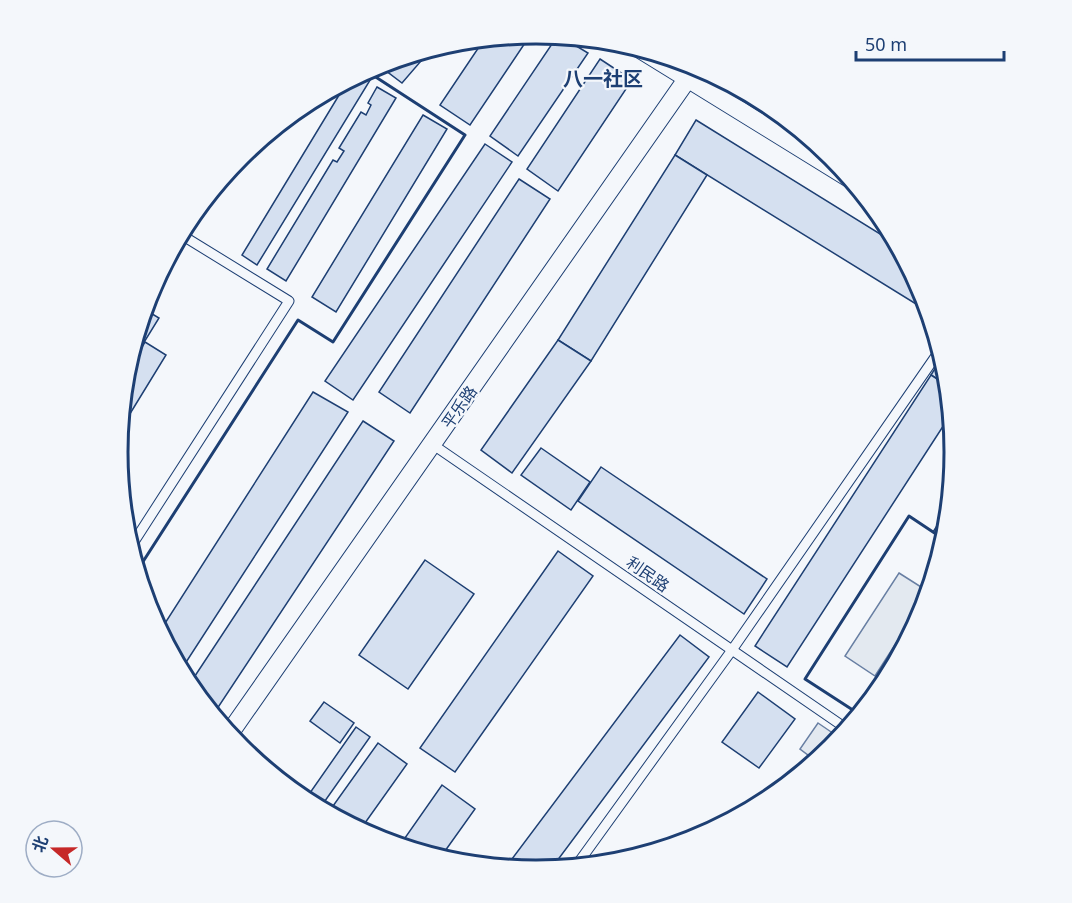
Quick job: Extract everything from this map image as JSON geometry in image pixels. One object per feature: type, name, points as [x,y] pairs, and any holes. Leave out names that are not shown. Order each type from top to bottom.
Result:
[{"type":"street","name":"平乐路","points":[[234,726],[690,74]]},
{"type":"street","points":[[706,81],[816,156]]},
{"type":"lane","points":[[137,537],[289,301],[188,239]]},
{"type":"lane","points":[[583,857],[732,650],[933,360]]},
{"type":"lane","name":"利民路","points":[[432,444],[840,724]]},
{"type":"shaded area","points":[[899,573],[921,587],[902,632],[875,676],[845,656]]},
{"type":"shaded area","points":[[818,723],[832,732],[808,755],[800,749]]},
{"type":"building","points":[[524,44],[470,125],[440,105],[479,48]]},
{"type":"building","points":[[552,44],[575,45],[588,53],[518,156],[490,136]]},
{"type":"building","points":[[600,59],[632,80],[558,191],[527,169]]},
{"type":"building","points":[[421,61],[402,83],[388,72]]},
{"type":"building","points":[[371,79],[257,265],[242,255],[340,94]]},
{"type":"building","points":[[377,87],[396,98],[286,281],[267,269],[333,160],[337,162],[344,151],[339,148],[361,112],[366,115],[371,105],[368,103]]},
{"type":"building","points":[[423,115],[447,129],[336,312],[312,297]]},
{"type":"building","points":[[696,120],[881,234],[902,271],[916,304],[675,155]]},
{"type":"building","points":[[485,144],[512,162],[353,400],[325,381]]},
{"type":"building","points":[[675,155],[707,175],[591,361],[558,340]]},
{"type":"building","points":[[519,179],[550,199],[410,413],[379,392]]},
{"type":"building","points":[[152,314],[159,318],[143,344]]},
{"type":"building","points":[[558,340],[591,361],[512,473],[481,450]]},
{"type":"building","points":[[145,342],[166,355],[130,414],[131,398],[142,348]]},
{"type":"building","points":[[935,368],[937,379],[931,375]]},
{"type":"building","points":[[931,375],[937,379],[943,426],[787,667],[755,646]]},
{"type":"building","points":[[313,392],[348,412],[187,662],[166,622]]},
{"type":"building","points":[[363,421],[394,441],[218,707],[195,675]]},
{"type":"building","points":[[541,448],[590,482],[571,510],[521,475]]},
{"type":"building","points":[[601,467],[767,579],[744,614],[578,501]]},
{"type":"building","points":[[558,551],[593,576],[455,772],[420,748]]},
{"type":"building","points":[[425,560],[474,594],[408,689],[359,655]]},
{"type":"building","points":[[680,635],[709,657],[558,859],[512,859]]},
{"type":"building","points":[[758,692],[795,719],[759,768],[722,742]]},
{"type":"building","points":[[324,702],[354,723],[340,743],[310,721]]},
{"type":"building","points":[[356,727],[370,737],[325,801],[311,792]]},
{"type":"building","points":[[378,743],[407,764],[366,822],[333,806]]},
{"type":"building","points":[[442,785],[475,809],[446,850],[405,838]]},
{"type":"wall","points":[[143,561],[298,320],[333,342],[465,135],[376,77]]},
{"type":"wall","points":[[852,710],[805,679],[909,516],[935,534]]},
{"type":"district","name":"八一社区","points":[[603,79]]}]
